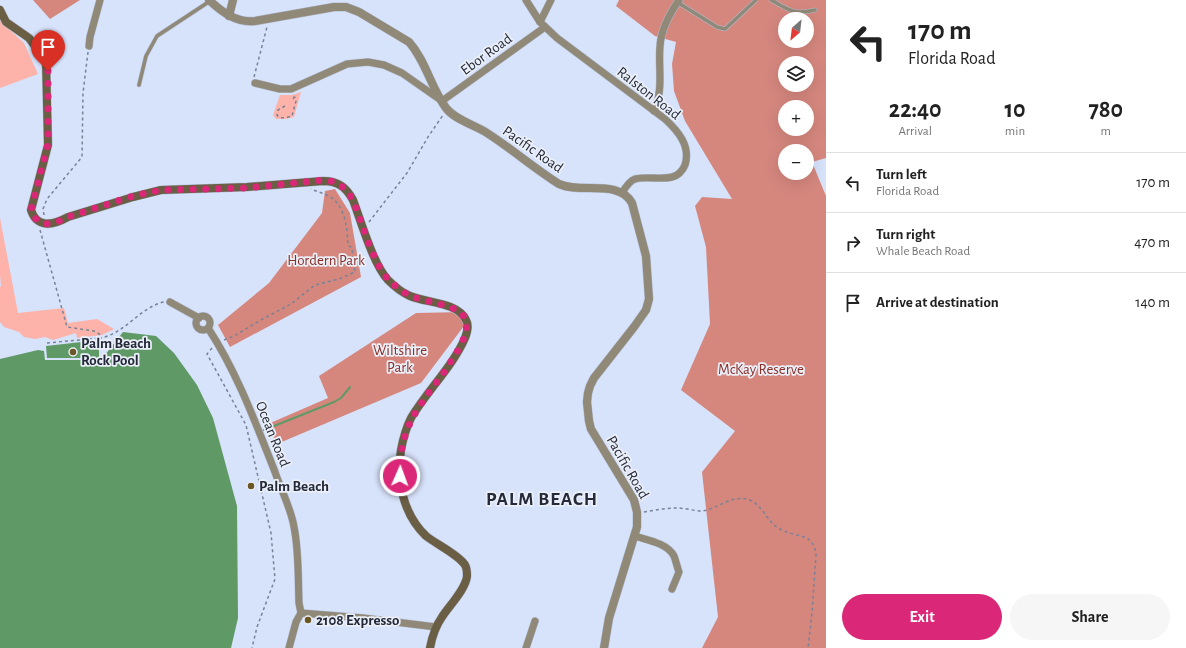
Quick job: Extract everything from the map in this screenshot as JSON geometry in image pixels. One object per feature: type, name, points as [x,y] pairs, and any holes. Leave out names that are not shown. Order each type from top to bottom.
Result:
[{"type":"main road","points":[[0,10],[6,22],[29,38],[46,61],[48,144],[31,210],[36,220],[45,224],[59,222],[68,217],[133,196],[161,190],[247,188],[323,180],[332,181],[340,184],[349,192],[377,262],[388,279],[409,296],[454,309],[462,313],[467,322],[468,330],[465,338],[455,356],[419,405],[410,420],[404,437],[400,457],[402,494],[413,520],[427,536],[460,560],[465,565],[467,571],[467,578],[464,585],[436,627],[430,648]]},
{"type":"street","points":[[89,46],[100,0]]},
{"type":"street","name":"Pacific Road","points":[[209,0],[229,16],[243,21],[269,19],[346,7],[359,12],[409,42],[415,48],[434,89],[447,109],[454,116],[488,134],[560,184],[569,187],[612,190],[626,195],[632,203],[646,256],[649,299],[646,310],[594,378],[588,393],[587,402],[591,429],[634,500],[637,512],[637,527],[635,536],[609,618],[604,648]]},
{"type":"street","points":[[229,16],[233,0]]},
{"type":"street","name":"Ralston Road","points":[[526,0],[542,25],[674,127],[681,137],[686,152],[684,167],[678,174],[672,177],[634,180],[628,184],[622,193]]},
{"type":"street","name":"Ebor Road","points":[[442,101],[542,25],[552,0]]},
{"type":"street","points":[[654,111],[660,92],[660,44],[666,23],[678,1]]},
{"type":"street","points":[[255,83],[280,89],[291,89],[347,64],[368,62],[384,65],[402,73],[442,101]]},
{"type":"street","name":"Ocean Road","points":[[170,302],[199,318],[196,322],[198,328],[203,330],[208,328],[218,343],[263,438],[292,517],[296,536],[299,603],[301,613],[296,622],[289,648]]},
{"type":"street","points":[[635,536],[661,545],[668,549],[674,556],[679,572],[672,589]]},
{"type":"street","points":[[301,613],[363,618],[436,627]]},
{"type":"street","points":[[526,648],[535,621]]},
{"type":"lane","points":[[139,85],[146,56],[157,36],[209,0]]},
{"type":"lane","points":[[678,1],[717,27],[725,29],[756,0]]},
{"type":"lane","points":[[771,0],[795,13],[815,10]]},
{"type":"path","points":[[255,83],[254,75],[269,19]]},
{"type":"path","points":[[45,224],[43,209],[47,199],[82,157],[83,93],[89,46]]},
{"type":"path","points":[[285,106],[278,110],[276,115],[278,117],[292,116],[296,101],[294,98],[296,94]]},
{"type":"path","points":[[364,228],[407,173],[428,137],[447,109]]},
{"type":"path","points":[[252,648],[257,627],[275,579],[271,533],[246,424],[207,354],[218,343],[234,336],[291,304],[315,285],[339,279],[355,272],[352,248],[348,245],[347,225],[338,204],[330,197],[307,188]]},
{"type":"path","points":[[36,220],[41,232],[66,325],[69,328],[94,331],[101,334],[100,338]]},
{"type":"path","points":[[47,343],[107,336],[114,333],[153,306],[163,302],[170,302]]},
{"type":"path","points":[[637,512],[678,508],[703,511],[731,500],[744,499],[751,501],[760,507],[774,525],[780,530],[811,540],[815,547],[816,555],[808,648]]},
{"type":"shaded area","points":[[0,21],[24,43],[38,74],[0,88]]},
{"type":"shaded area","points":[[301,92],[294,117],[276,119],[273,115],[280,95],[292,95]]},
{"type":"shaded area","points":[[0,218],[18,313],[64,308],[68,323],[97,319],[114,329],[102,335],[77,338],[76,333],[53,340],[45,337],[35,339],[24,337],[19,332],[4,327],[0,322]]},
{"type":"shaded area","points":[[123,332],[156,336],[174,353],[197,385],[213,418],[237,506],[238,618],[231,648],[0,648],[0,359],[38,350],[44,351],[45,360],[101,360]]},
{"type":"shaded area","name":"Palm Beach Rock Pool","points":[[99,340],[99,358],[47,358],[46,346]]},
{"type":"green space","points":[[33,0],[80,0],[50,19]]},
{"type":"green space","name":"McKay Reserve","points":[[619,0],[826,0],[826,158],[814,161],[814,144],[778,144],[778,180],[814,180],[814,167],[826,196],[826,648],[702,648],[718,617],[702,472],[735,431],[681,390],[710,324],[706,247],[695,206],[702,197],[732,199],[685,121],[674,91],[672,64],[676,42],[655,36],[616,6]]},
{"type":"green space","name":"Hordern Park","points":[[335,189],[350,213],[361,277],[230,347],[218,325],[269,283],[322,213],[325,191]]},
{"type":"green space","name":"Wiltshire Park","points":[[464,312],[470,318],[421,383],[277,444],[268,424],[328,398],[319,376],[416,313]]},
{"type":"waterway","points":[[264,430],[334,402],[341,398],[350,387]]},
{"type":"place","name":"Palm Beach Rock Pool","points":[[73,352]]},
{"type":"place","name":"Palm Beach","points":[[251,486]]},
{"type":"place","name":"2108 Expresso","points":[[308,620]]},
{"type":"district","name":"PALM BEACH","points":[[542,498]]},
{"type":"route","points":[[48,71],[48,144],[31,210],[36,220],[45,224],[59,222],[68,217],[133,196],[161,190],[247,188],[323,180],[332,181],[340,184],[349,192],[377,262],[388,279],[409,296],[454,309],[462,313],[467,322],[468,330],[465,338],[455,356],[419,405],[410,420],[404,437],[400,457],[400,476]]}]
